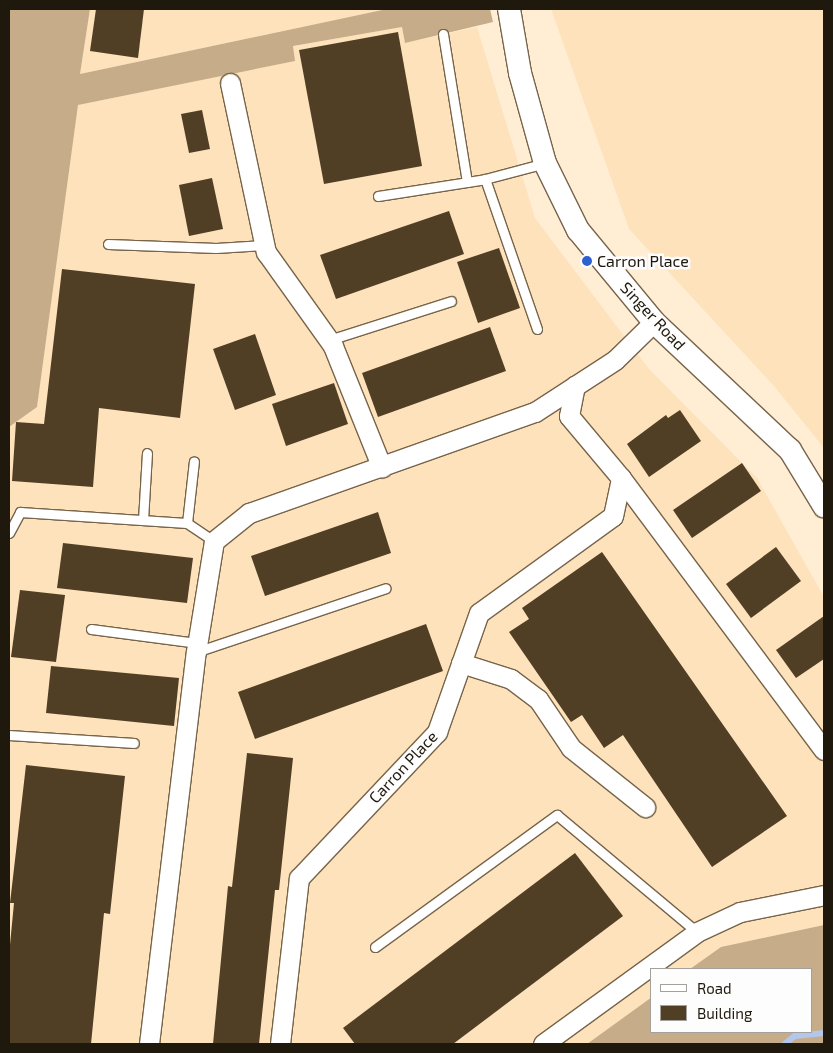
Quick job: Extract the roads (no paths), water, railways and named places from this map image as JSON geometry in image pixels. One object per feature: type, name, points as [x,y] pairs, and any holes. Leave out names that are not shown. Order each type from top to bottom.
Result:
[{"type":"street","name":"Singer Road","points":[[509,9],[520,73],[546,163],[578,230],[654,322],[790,450],[824,506]]},
{"type":"street","points":[[230,83],[264,245],[329,340],[382,468]]},
{"type":"street","points":[[149,1044],[197,647],[214,541],[249,513],[382,468],[535,412],[615,360],[654,322]]},
{"type":"street","points":[[575,386],[569,416],[621,478],[824,750]]},
{"type":"street","name":"Carron Place","points":[[280,1044],[299,878],[437,732],[479,613],[613,516],[621,478]]},
{"type":"street","points":[[461,663],[511,679],[538,699],[571,748],[645,807]]},
{"type":"street","points":[[543,1044],[697,932],[740,912],[824,895]]},
{"type":"lane","points":[[443,34],[466,182]]},
{"type":"lane","points":[[378,196],[485,179],[546,163]]},
{"type":"lane","points":[[485,179],[537,329]]},
{"type":"lane","points":[[108,244],[216,248],[264,245]]},
{"type":"lane","points":[[329,340],[451,301]]},
{"type":"lane","points":[[143,520],[147,453]]},
{"type":"lane","points":[[187,523],[194,461]]},
{"type":"lane","points":[[9,533],[20,512],[187,523],[214,541]]},
{"type":"lane","points":[[91,629],[197,647],[386,588]]},
{"type":"lane","points":[[9,735],[134,743]]},
{"type":"lane","points":[[375,947],[557,815],[697,932]]},
{"type":"waterway","points":[[785,1044],[795,1036],[824,1033]]},
{"type":"place","name":"Carron Place","points":[[587,261]]}]
